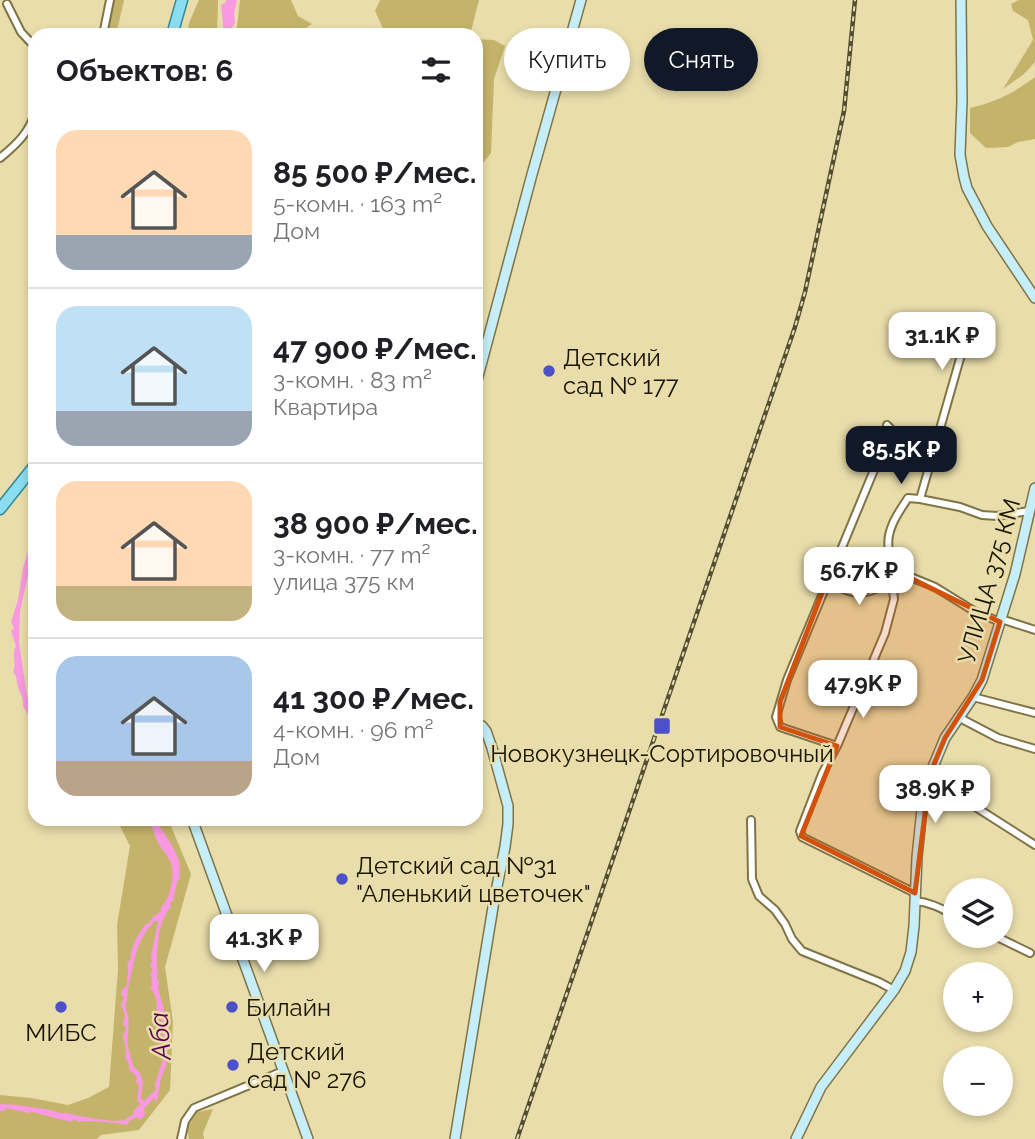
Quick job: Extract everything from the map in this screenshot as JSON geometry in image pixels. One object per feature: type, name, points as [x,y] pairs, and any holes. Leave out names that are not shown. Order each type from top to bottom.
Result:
[{"type":"main road","points":[[174,28],[182,0]]},
{"type":"main road","points":[[0,509],[28,474]]},
{"type":"street","points":[[104,28],[110,0]]},
{"type":"street","points":[[483,358],[582,0]]},
{"type":"street","points":[[961,0],[960,155],[964,177],[987,226],[1035,298]]},
{"type":"street","points":[[7,4],[21,32],[28,40]]},
{"type":"street","points":[[0,158],[16,145],[28,130]]},
{"type":"street","points":[[920,499],[963,348]]},
{"type":"street","points":[[837,746],[780,727],[776,717],[787,680],[891,429],[887,425]]},
{"type":"street","name":"УЛИЦА 375 КМ","points":[[796,1139],[821,1087],[901,980],[911,952],[922,808],[928,782],[939,749],[982,680],[1015,574],[1035,488]]},
{"type":"street","points":[[1030,511],[997,516],[982,515],[960,507],[908,498],[889,534],[888,548],[897,571],[935,587],[974,611],[1035,630]]},
{"type":"street","points":[[897,571],[892,582],[894,599],[885,633],[837,746],[822,774],[800,831],[801,835],[924,902],[943,909]]},
{"type":"street","points":[[827,580],[838,587],[862,594],[892,582]]},
{"type":"street","points":[[973,697],[1035,713]]},
{"type":"street","points":[[958,717],[998,738],[1035,749]]},
{"type":"street","points":[[455,1139],[508,824],[508,806],[492,748],[483,727]]},
{"type":"street","points":[[928,782],[963,799],[1035,845]]},
{"type":"street","points":[[751,820],[752,879],[759,896],[775,910],[802,951],[894,990]]},
{"type":"street","points":[[195,826],[308,1139]]},
{"type":"street","points":[[1013,945],[1030,953]]},
{"type":"street","points":[[181,1139],[185,1121],[194,1108],[283,1071]]},
{"type":"highlighted area","points":[[896,571],[1000,622],[982,680],[945,738],[930,774],[915,893],[801,836],[837,746],[780,727],[780,702],[827,580],[862,594],[892,581]]},
{"type":"shaded area","points":[[113,0],[124,0],[118,28],[108,28]]},
{"type":"shaded area","points":[[199,0],[218,0],[217,28],[188,28]]},
{"type":"shaded area","points":[[226,0],[237,0],[232,28],[223,28],[221,5]]},
{"type":"shaded area","points":[[240,0],[291,0],[298,16],[312,24],[306,28],[237,28]]},
{"type":"shaded area","points":[[380,0],[479,0],[472,28],[383,28],[375,11]]},
{"type":"shaded area","points":[[1019,0],[1035,0],[1035,62],[1003,89],[1033,40],[1028,20],[1013,11],[1011,4]]},
{"type":"shaded area","points":[[483,39],[494,40],[504,45],[494,79],[491,153],[483,162]]},
{"type":"shaded area","points":[[1035,77],[1035,139],[1008,147],[986,148],[970,133],[970,108],[1004,96]]},
{"type":"shaded area","points":[[28,552],[28,575],[20,611],[19,643],[28,715],[13,672],[16,646],[11,631],[14,628],[11,622]]},
{"type":"shaded area","points":[[120,826],[171,826],[191,874],[165,967],[173,1022],[170,1090],[139,1130],[101,1135],[97,1139],[0,1139],[0,1095],[68,1105],[109,1087],[118,969],[117,925],[130,846]]},
{"type":"shaded area","points":[[151,826],[159,826],[180,866],[180,877],[173,901],[159,933],[157,979],[171,1043],[157,1103],[154,1098],[143,1110],[146,1113],[140,1120],[136,1117],[128,1122],[128,1125],[78,1122],[75,1119],[71,1122],[5,1108],[5,1111],[0,1111],[0,1104],[11,1104],[119,1121],[134,1114],[133,1111],[141,1104],[137,1101],[137,1077],[129,1070],[125,1057],[125,1016],[121,1005],[124,997],[121,995],[127,985],[127,963],[131,959],[138,935],[161,911],[171,887],[170,861]],"holes":[[[158,921],[150,966],[153,969],[150,988],[156,998],[156,1009],[161,1020],[163,1042],[160,1049],[164,1056],[155,1084],[156,1090],[144,1101],[141,1099],[142,1079],[134,1067],[128,1047],[129,1019],[125,1006],[139,944],[148,928]]]},
{"type":"shaded area","points":[[213,1109],[203,1133],[204,1139],[189,1139],[187,1127],[197,1112]]},
{"type":"railway","points":[[517,1139],[795,327],[844,111],[855,0]]},
{"type":"place","name":"Детский сад № 177","points":[[549,371]]},
{"type":"place","name":"Новокузнецк-Сортировочный","points":[[662,726]]},
{"type":"place","name":"Детский сад №31 \"Аленький цветочек\"","points":[[342,879]]},
{"type":"place","name":"МИБС","points":[[61,1007]]},
{"type":"place","name":"Билайн","points":[[232,1007]]},
{"type":"place","name":"Детский сад № 276","points":[[233,1065]]},
{"type":"water label","name":"Аба","points":[[160,1036]]}]
